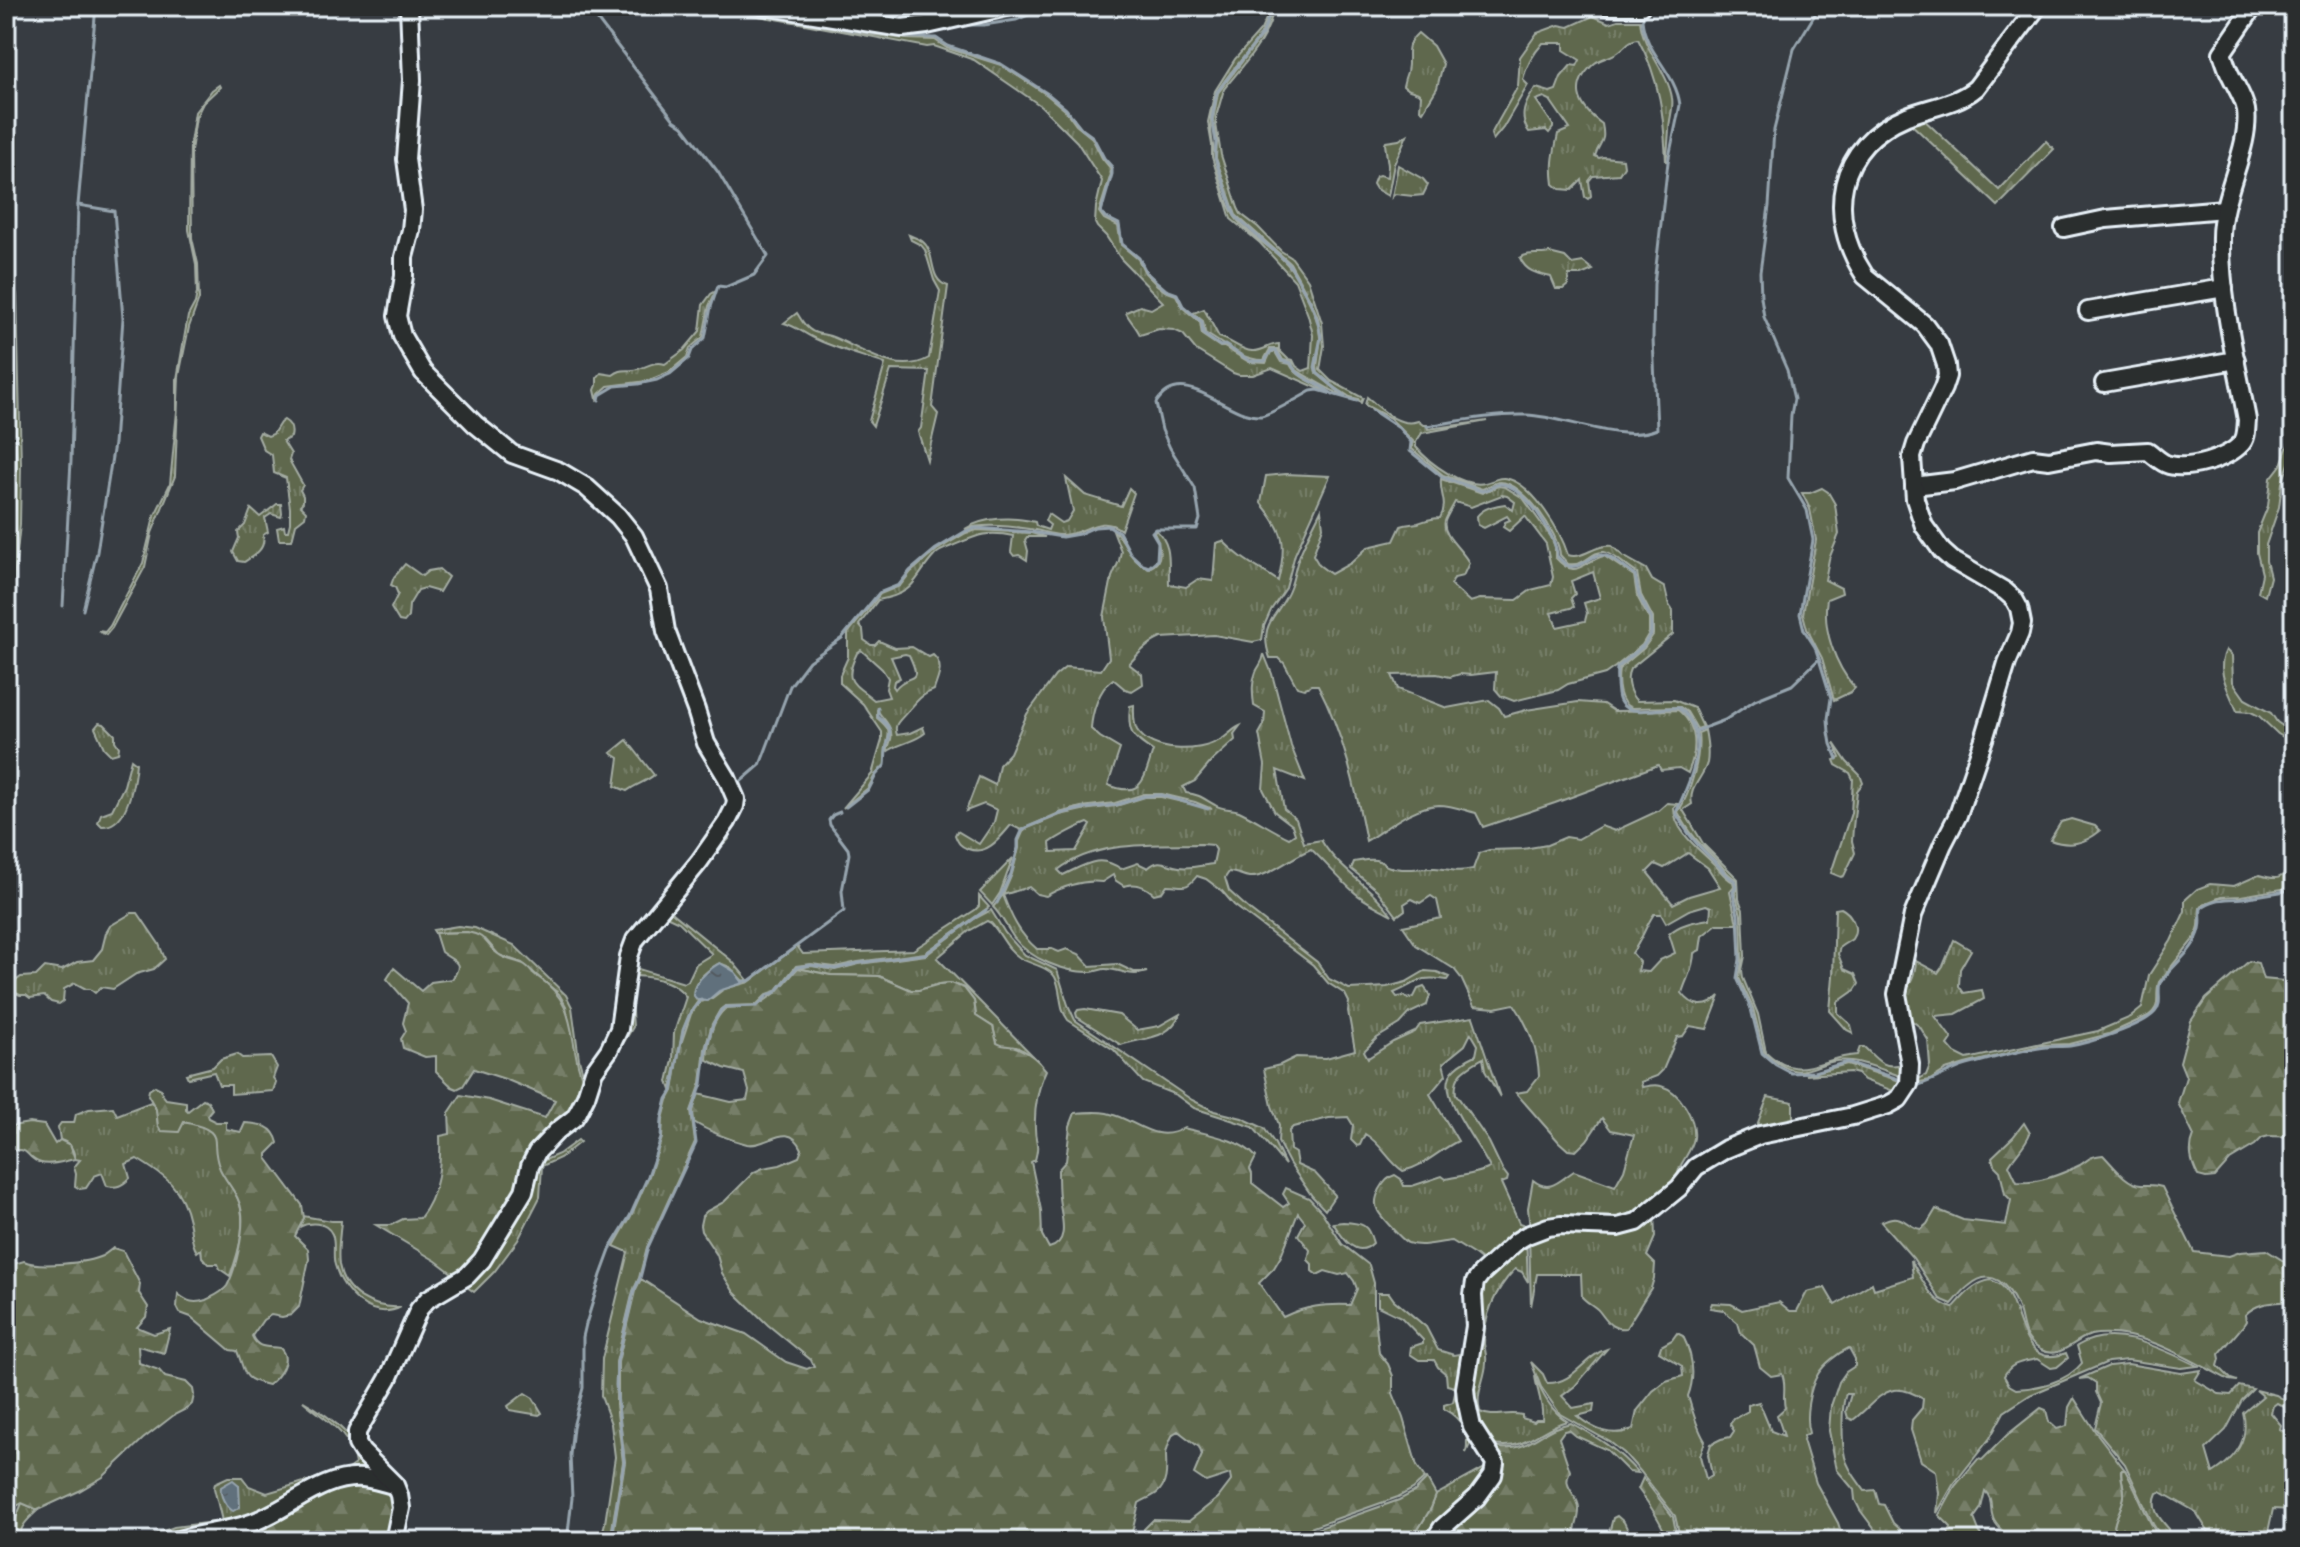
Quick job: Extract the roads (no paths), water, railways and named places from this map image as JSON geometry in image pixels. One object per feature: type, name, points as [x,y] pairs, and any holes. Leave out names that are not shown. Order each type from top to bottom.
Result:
[{"type":"street","points":[[394,1541],[401,1508],[399,1495],[395,1485],[368,1460],[357,1444],[357,1432],[388,1379],[419,1309],[428,1299],[467,1276],[482,1260],[524,1191],[532,1159],[544,1143],[578,1112],[594,1071],[619,1029],[629,956],[635,940],[699,862],[727,822],[736,799],[706,743],[666,631],[659,589],[634,536],[618,516],[586,487],[559,471],[512,454],[475,424],[423,372],[402,336],[397,316],[398,304],[413,210],[406,159],[412,80],[409,6]]},
{"type":"street","points":[[764,6],[902,28],[1011,6]]},
{"type":"street","points":[[1608,6],[1641,6]]},
{"type":"street","points":[[1434,1541],[1442,1528],[1477,1497],[1493,1475],[1495,1463],[1472,1427],[1465,1388],[1475,1326],[1473,1295],[1475,1282],[1481,1274],[1527,1235],[1561,1225],[1618,1227],[1637,1222],[1679,1188],[1696,1167],[1726,1149],[1760,1135],[1853,1116],[1888,1105],[1899,1099],[1909,1084],[1910,1064],[1897,994],[1913,915],[1958,815],[2022,623],[2014,599],[1952,560],[1924,526],[1915,499],[1912,457],[1938,403],[1947,376],[1944,352],[1925,325],[1865,276],[1851,250],[1842,216],[1842,189],[1854,156],[1878,134],[1906,117],[1964,97],[1976,88],[2038,6]]},
{"type":"street","points":[[1914,486],[1955,481],[2033,458],[2049,460],[2096,451],[2148,451],[2173,466],[2205,463],[2241,445],[2246,437],[2247,420],[2224,288],[2221,249],[2224,209],[2246,122],[2242,99],[2222,53],[2254,6]]},
{"type":"street","points":[[2064,228],[2106,219],[2224,209]]},
{"type":"street","points":[[2088,311],[2224,288]]},
{"type":"street","points":[[2104,383],[2236,360]]},
{"type":"street","points":[[175,1541],[248,1524],[341,1479],[365,1478],[395,1485]]},
{"type":"water","points":[[720,963],[735,972],[743,983],[719,991],[707,1001],[698,999],[694,996],[696,984]]},
{"type":"water","points":[[233,1480],[239,1485],[240,1507],[233,1511],[224,1500],[221,1487]]},
{"type":"waterway","points":[[63,606],[71,461],[78,205],[96,6]]},
{"type":"waterway","points":[[587,6],[718,172],[768,256],[754,275],[726,287],[718,286],[705,338],[692,350],[689,358],[670,374],[657,380],[615,386],[600,395],[599,400]]},
{"type":"waterway","points":[[719,6],[764,13]]},
{"type":"waterway","points":[[964,25],[1016,20],[1049,6]]},
{"type":"waterway","points":[[1272,6],[1263,33],[1217,92],[1212,119],[1215,158],[1235,216],[1289,264],[1310,301],[1321,337],[1315,367],[1317,373],[1345,396]]},
{"type":"waterway","points":[[1427,426],[1527,415],[1627,433],[1657,429],[1654,284],[1668,162],[1680,105],[1673,82],[1644,32],[1642,20],[1651,6]]},
{"type":"waterway","points":[[1820,6],[1794,49],[1774,130],[1769,206],[1760,272],[1764,317],[1787,370],[1794,399],[1788,478],[1807,510],[1813,540],[1800,614],[1804,630],[1815,647],[1831,698],[1829,732],[1837,759]]},
{"type":"waterway","points":[[803,20],[906,37]]},
{"type":"waterway","points":[[913,36],[949,28]]},
{"type":"waterway","points":[[906,37],[936,38],[948,46],[1001,64],[1066,109],[1093,137],[1112,167],[1101,212],[1119,224],[1122,244],[1139,258],[1146,272],[1166,290],[1177,294],[1183,306],[1202,322],[1203,334],[1250,361],[1265,361],[1271,351],[1276,351],[1282,361],[1291,363],[1298,373],[1333,395]]},
{"type":"waterway","points":[[78,205],[114,211],[123,318],[114,444],[97,552],[83,610]]},
{"type":"waterway","points":[[6,268],[13,298],[10,347],[15,465],[14,510],[6,552]]},
{"type":"waterway","points":[[738,784],[760,765],[790,686],[809,661],[842,638],[879,593],[899,585],[936,549],[966,531],[976,528],[1062,537],[1109,526],[1119,532],[1130,553],[1149,567],[1157,560],[1158,542],[1152,532],[1155,529],[1197,529],[1200,519],[1195,488],[1170,448],[1156,403],[1167,392],[1179,388],[1192,389],[1233,409],[1261,416],[1311,391],[1318,390],[1357,401]]},
{"type":"waterway","points":[[1372,410],[1399,428],[1411,442],[1410,451],[1442,477],[1482,491],[1500,484],[1519,492],[1545,524],[1557,556],[1567,566],[1602,555],[1635,575],[1639,595],[1651,619],[1651,634],[1643,646],[1617,668],[1618,694],[1621,703],[1634,710],[1679,708],[1695,732],[1696,759],[1676,813],[1699,846],[1734,880],[1740,959],[1737,978],[1751,1009],[1762,1053],[1791,1073],[1814,1072],[1847,1062],[1904,1081]]},
{"type":"waterway","points":[[1696,731],[1725,720],[1755,700],[1792,685],[1819,659]]},
{"type":"waterway","points":[[846,807],[869,789],[885,765],[890,732],[878,717],[878,708]]},
{"type":"waterway","points":[[997,903],[1011,874],[1018,840],[1028,827],[1060,814],[1116,805],[1145,796],[1161,795],[1208,809]]},
{"type":"waterway","points":[[743,981],[749,981],[844,911],[842,891],[849,854],[829,820],[840,812]]},
{"type":"waterway","points":[[1916,1086],[1967,1065],[2030,1049],[2079,1044],[2139,1023],[2155,1012],[2160,983],[2197,937],[2201,926],[2201,908],[2216,901],[2294,889]]},
{"type":"waterway","points":[[611,1541],[624,1462],[616,1385],[617,1362],[648,1247],[696,1143],[692,1111],[702,1084],[713,1024],[721,1010],[725,1007],[757,1006],[776,992],[797,967],[811,965],[835,969],[925,954],[986,910]]},
{"type":"waterway","points":[[567,1541],[572,1498],[570,1455],[583,1388],[586,1324],[612,1245],[630,1216],[648,1176],[661,1138],[662,1119],[672,1091],[683,1030],[690,1013],[701,999]]}]
